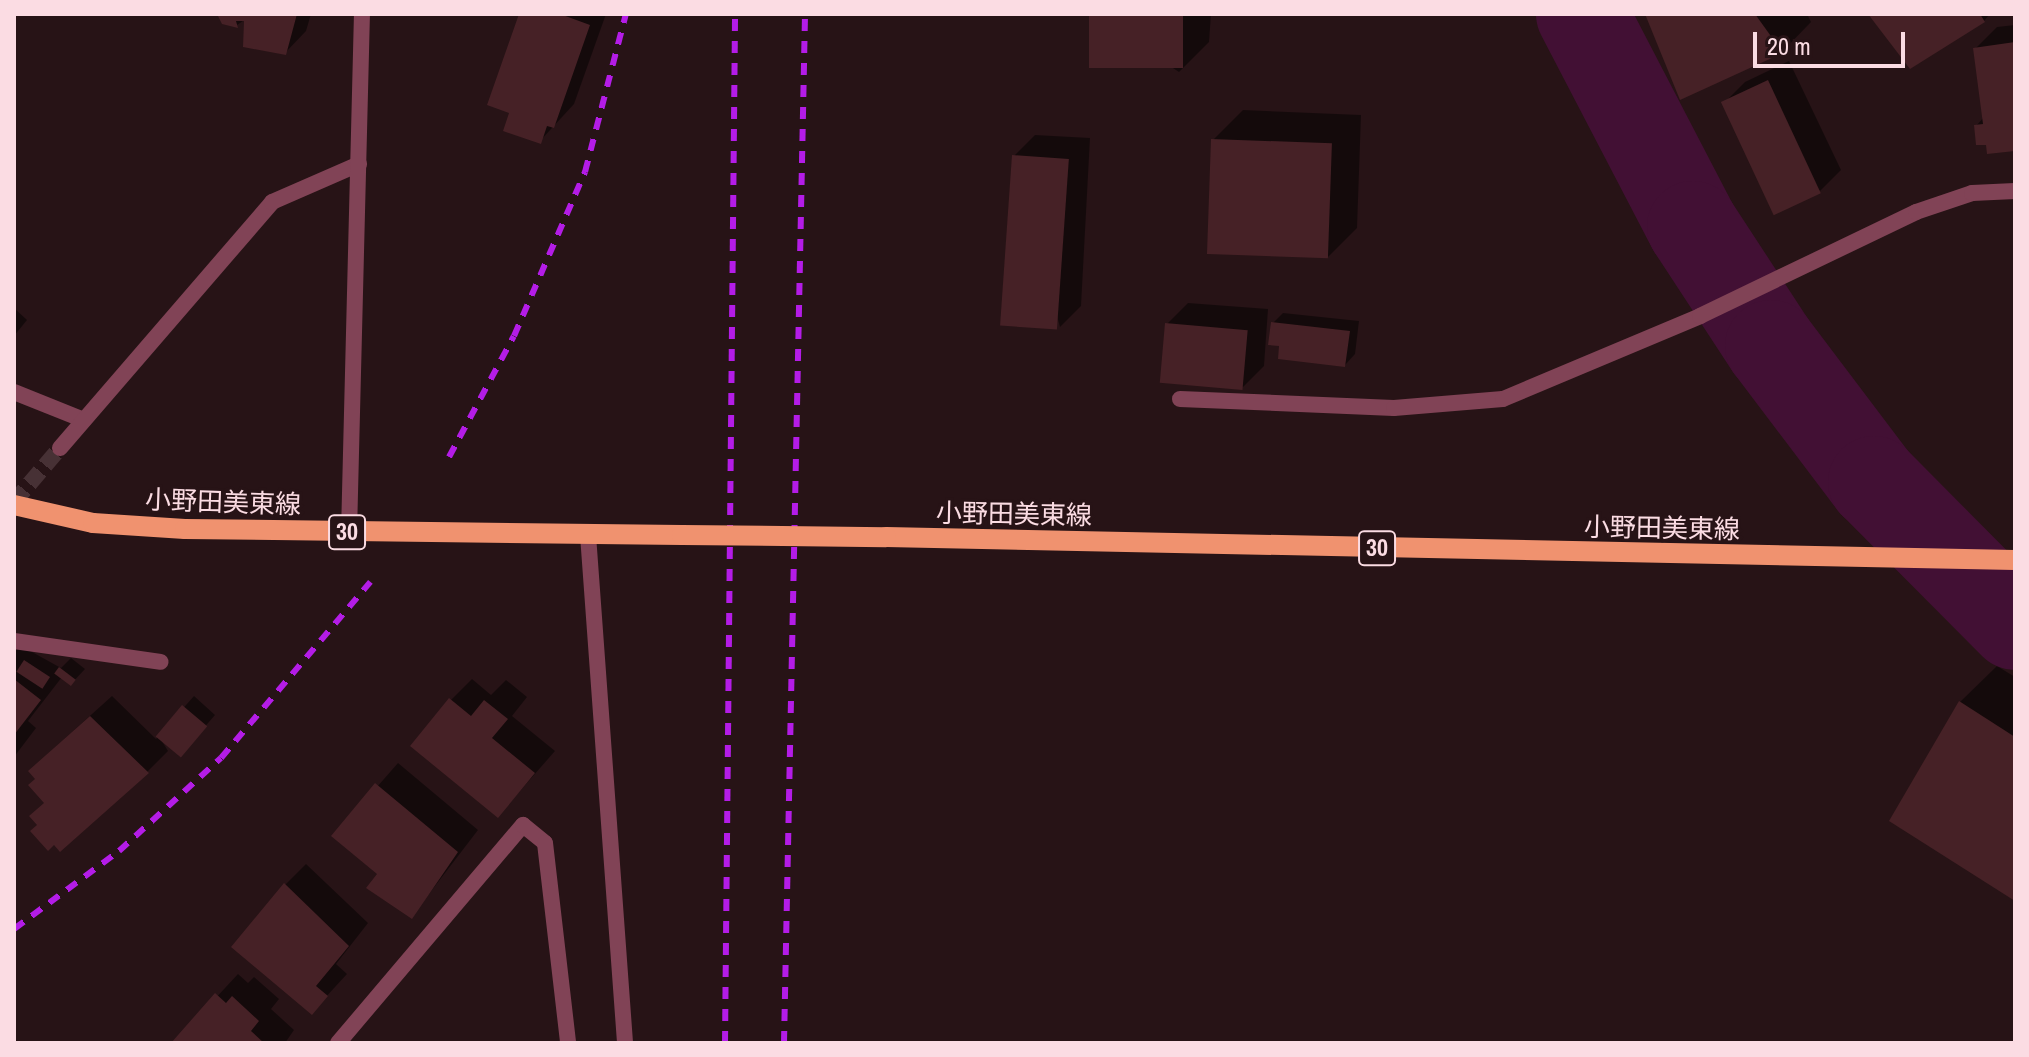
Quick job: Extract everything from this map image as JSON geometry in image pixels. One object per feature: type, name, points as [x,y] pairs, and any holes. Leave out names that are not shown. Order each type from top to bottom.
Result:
[{"type":"main road","name":"小野田美東線","points":[[14,505],[93,523],[349,533],[886,537],[2015,560]]},
{"type":"street","points":[[349,533],[362,14]]},
{"type":"street","points":[[60,448],[272,202],[359,164]]},
{"type":"street","points":[[1180,399],[1394,408],[1503,399],[1700,316],[1783,272],[1916,212],[1972,193],[2015,191]]},
{"type":"street","points":[[14,392],[84,420]]},
{"type":"street","points":[[588,535],[625,1043]]},
{"type":"street","points":[[14,641],[161,662]]},
{"type":"street","points":[[338,1043],[523,825],[545,843],[568,1043]]},
{"type":"building","points":[[217,14],[297,14],[286,55],[243,47],[244,21],[236,21],[238,28],[222,24]]},
{"type":"building","points":[[519,14],[560,14],[590,25],[554,128],[547,126],[541,144],[503,131],[509,113],[487,105]]},
{"type":"building","points":[[1089,14],[1183,14],[1183,68],[1089,68]]},
{"type":"building","points":[[1645,14],[1755,14],[1783,53],[1680,100]]},
{"type":"building","points":[[1868,14],[1980,14],[1985,22],[1910,69]]},
{"type":"building","points":[[2015,42],[2015,151],[1987,154],[1986,145],[1976,145],[1974,125],[1983,124],[1973,48]]},
{"type":"building","points":[[1768,80],[1821,193],[1774,215],[1721,102]]},
{"type":"building","points":[[1211,139],[1332,143],[1328,258],[1207,254]]},
{"type":"building","points":[[1012,155],[1069,159],[1057,330],[1000,326]]},
{"type":"building","points":[[1271,322],[1350,331],[1345,367],[1278,359],[1279,346],[1268,345]]},
{"type":"building","points":[[1165,323],[1248,330],[1242,390],[1160,383]]},
{"type":"building","points":[[24,660],[50,677],[42,689],[16,672]]},
{"type":"building","points":[[59,667],[76,680],[71,686],[54,673]]},
{"type":"building","points":[[14,679],[41,700],[14,735]]},
{"type":"building","points":[[449,698],[471,716],[484,700],[508,719],[492,738],[535,773],[498,818],[410,746]]},
{"type":"building","points":[[1959,701],[2015,737],[2015,901],[1889,821]]},
{"type":"building","points":[[182,705],[207,726],[181,758],[156,736]]},
{"type":"building","points":[[90,716],[149,773],[60,852],[54,845],[48,851],[30,831],[37,825],[29,816],[44,803],[28,785],[35,779],[28,771]]},
{"type":"building","points":[[375,783],[458,852],[412,919],[366,888],[377,874],[331,836]]},
{"type":"building","points":[[284,883],[349,946],[316,986],[328,996],[312,1015],[231,947]]},
{"type":"building","points":[[215,993],[226,1003],[232,996],[259,1021],[251,1031],[264,1043],[171,1043]]},
{"type":"waterway","points":[[1582,14],[1693,227],[1771,346],[1874,482],[2015,624]]},
{"type":"tunnel","points":[[14,502],[60,448]]},
{"type":"railway","points":[[449,457],[514,336],[585,172],[626,14]]},
{"type":"railway","points":[[725,1043],[735,14]]},
{"type":"railway","points":[[784,1043],[805,14]]},
{"type":"railway","points":[[14,929],[119,851],[221,758],[370,582]]}]
